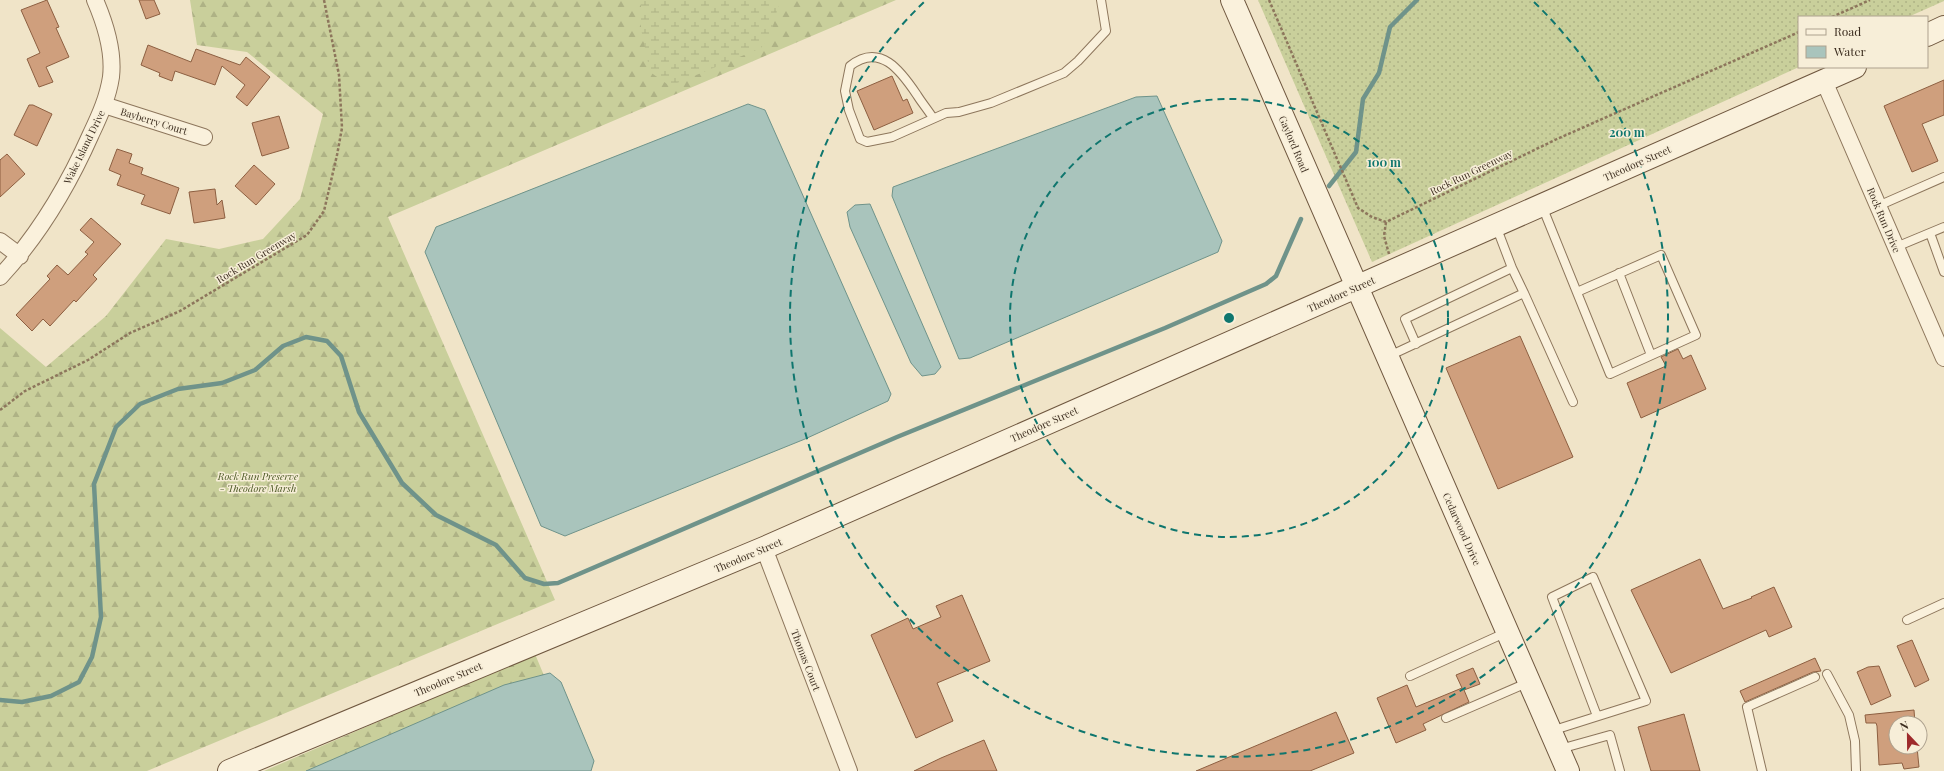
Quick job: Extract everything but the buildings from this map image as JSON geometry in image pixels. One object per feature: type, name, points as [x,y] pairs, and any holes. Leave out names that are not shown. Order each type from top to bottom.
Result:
[{"type":"street","name":"Wake Island Drive","points":[[0,277],[20,256],[56,202],[81,157],[104,105],[111,76],[110,44],[95,0]]},
{"type":"street","name":"Gaylord Road","points":[[1232,0],[1356,287]]},
{"type":"street","points":[[1928,35],[1944,27]]},
{"type":"street","name":"Theodore Street","points":[[229,771],[764,548],[1853,68]]},
{"type":"street","name":"Rock Run Drive","points":[[1824,81],[1896,247],[1939,334],[1944,358]]},
{"type":"street","name":"Bayberry Court","points":[[104,105],[204,137]]},
{"type":"street","points":[[0,241],[20,256]]},
{"type":"street","name":"Cedarwood Drive","points":[[1356,287],[1568,771]]},
{"type":"street","name":"Thomas Court","points":[[764,548],[849,771]]},
{"type":"lane","points":[[933,118],[900,71],[888,62],[870,57],[859,59],[850,66],[845,91],[848,110],[860,139],[866,142],[892,137],[946,113],[959,112],[991,103],[1064,73],[1078,61],[1106,31],[1101,0]]},
{"type":"lane","points":[[1878,206],[1944,177]]},
{"type":"lane","points":[[1542,206],[1610,374],[1696,335],[1661,255],[1577,292]]},
{"type":"lane","points":[[1496,226],[1512,268],[1574,402]]},
{"type":"lane","points":[[1896,247],[1944,227]]},
{"type":"lane","points":[[1930,233],[1944,272]]},
{"type":"lane","points":[[1416,344],[1405,319],[1512,268]]},
{"type":"lane","points":[[1619,273],[1652,355]]},
{"type":"lane","points":[[1387,358],[1524,293]]},
{"type":"lane","points":[[1555,740],[1597,716],[1646,701],[1593,577],[1552,597],[1597,716]]},
{"type":"lane","points":[[1907,620],[1944,603]]},
{"type":"lane","points":[[1410,676],[1507,631]]},
{"type":"lane","points":[[1827,674],[1849,715],[1855,741],[1856,771]]},
{"type":"lane","points":[[1762,771],[1747,707],[1815,677]]},
{"type":"lane","points":[[1446,718],[1530,682]]},
{"type":"lane","points":[[1555,740],[1610,735],[1620,771]]},
{"type":"path","name":"Rock Run Greenway","points":[[0,410],[25,391],[88,360],[130,333],[180,311],[307,235],[324,211],[338,155],[342,128],[339,75],[324,0]]},
{"type":"path","points":[[1268,0],[1358,208],[1372,217],[1386,222],[1384,236],[1396,270]]},
{"type":"path","points":[[1834,16],[1870,0]]},
{"type":"path","name":"Rock Run Greenway","points":[[1386,222],[1558,139],[1798,32]]},
{"type":"green space","name":"Rock Run Preserve - Theodore Marsh","points":[[190,0],[896,0],[388,217],[555,600],[147,771],[0,771],[0,328],[46,367],[106,316],[166,239],[219,249],[263,239],[300,199],[323,114],[247,52],[197,45]]},
{"type":"green space","points":[[641,0],[780,0],[771,33],[761,48],[670,86],[650,72],[641,29]]},
{"type":"green space","points":[[1258,0],[1944,0],[1910,16],[1798,16],[1798,67],[1372,262]]},
{"type":"green space","points":[[535,654],[584,771],[264,771]]},
{"type":"water","points":[[1157,96],[1222,241],[1218,252],[970,358],[959,359],[892,196],[893,187],[1136,97]]},
{"type":"water","points":[[748,104],[765,110],[891,394],[888,401],[805,439],[565,536],[541,526],[425,252],[436,227]]},
{"type":"water","points":[[870,204],[941,367],[935,374],[922,376],[911,363],[850,227],[847,212],[855,205]]},
{"type":"water","points":[[550,673],[561,682],[594,761],[591,771],[306,771],[504,685]]},
{"type":"waterway","points":[[1329,186],[1356,152],[1363,99],[1379,73],[1390,27],[1417,0]]},
{"type":"waterway","points":[[0,700],[22,702],[51,696],[79,682],[92,657],[101,617],[94,484],[116,427],[140,404],[178,389],[222,383],[255,370],[283,346],[306,337],[327,341],[341,356],[359,412],[402,483],[436,515],[496,545],[525,578],[544,584],[558,583],[897,437],[1165,328],[1266,284],[1276,276],[1301,219]]}]
